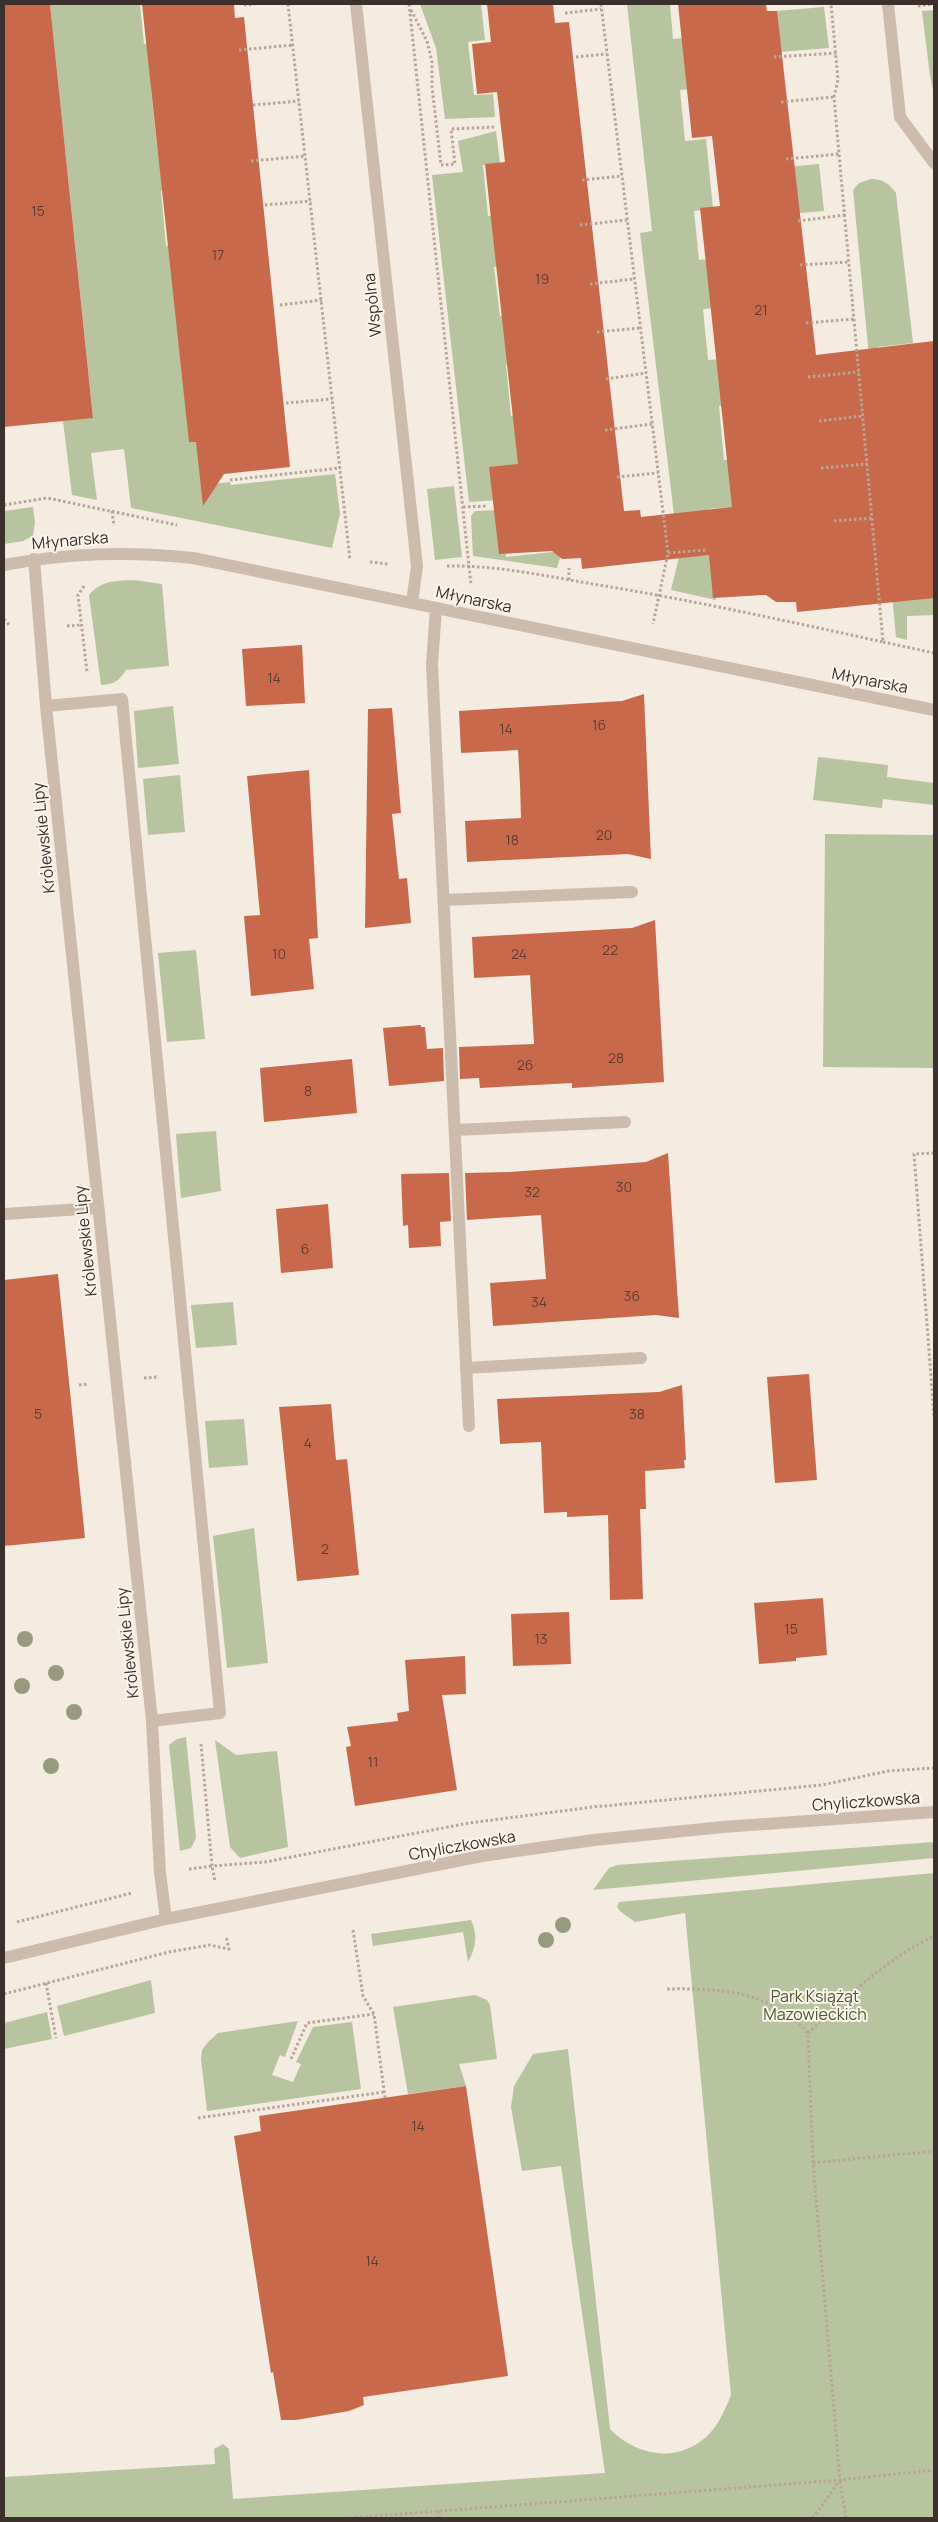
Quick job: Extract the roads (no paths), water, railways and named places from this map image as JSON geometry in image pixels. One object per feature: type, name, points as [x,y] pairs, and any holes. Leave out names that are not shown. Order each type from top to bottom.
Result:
[{"type":"street","name":"Wspólna","points":[[356,4],[417,566],[412,603]]},
{"type":"street","points":[[888,4],[900,117],[934,163]]},
{"type":"street","name":"Młynarska","points":[[4,564],[34,559],[117,552],[193,558],[934,710]]},
{"type":"street","name":"Królewskie Lipy","points":[[34,559],[46,706],[152,1721],[160,1873],[166,1919]]},
{"type":"street","points":[[436,608],[432,664],[469,1426]]},
{"type":"street","points":[[46,706],[122,699],[220,1713],[152,1721]]},
{"type":"street","points":[[444,900],[632,892]]},
{"type":"street","points":[[455,1130],[624,1122]]},
{"type":"street","points":[[4,1214],[98,1208]]},
{"type":"street","points":[[466,1368],[641,1358]]},
{"type":"street","name":"Chyliczkowska","points":[[4,1958],[166,1919],[482,1856],[566,1844],[723,1827],[934,1812]]},
{"type":"park label","name":"Park Książąt Mazowieckich","points":[[815,2005]]}]
